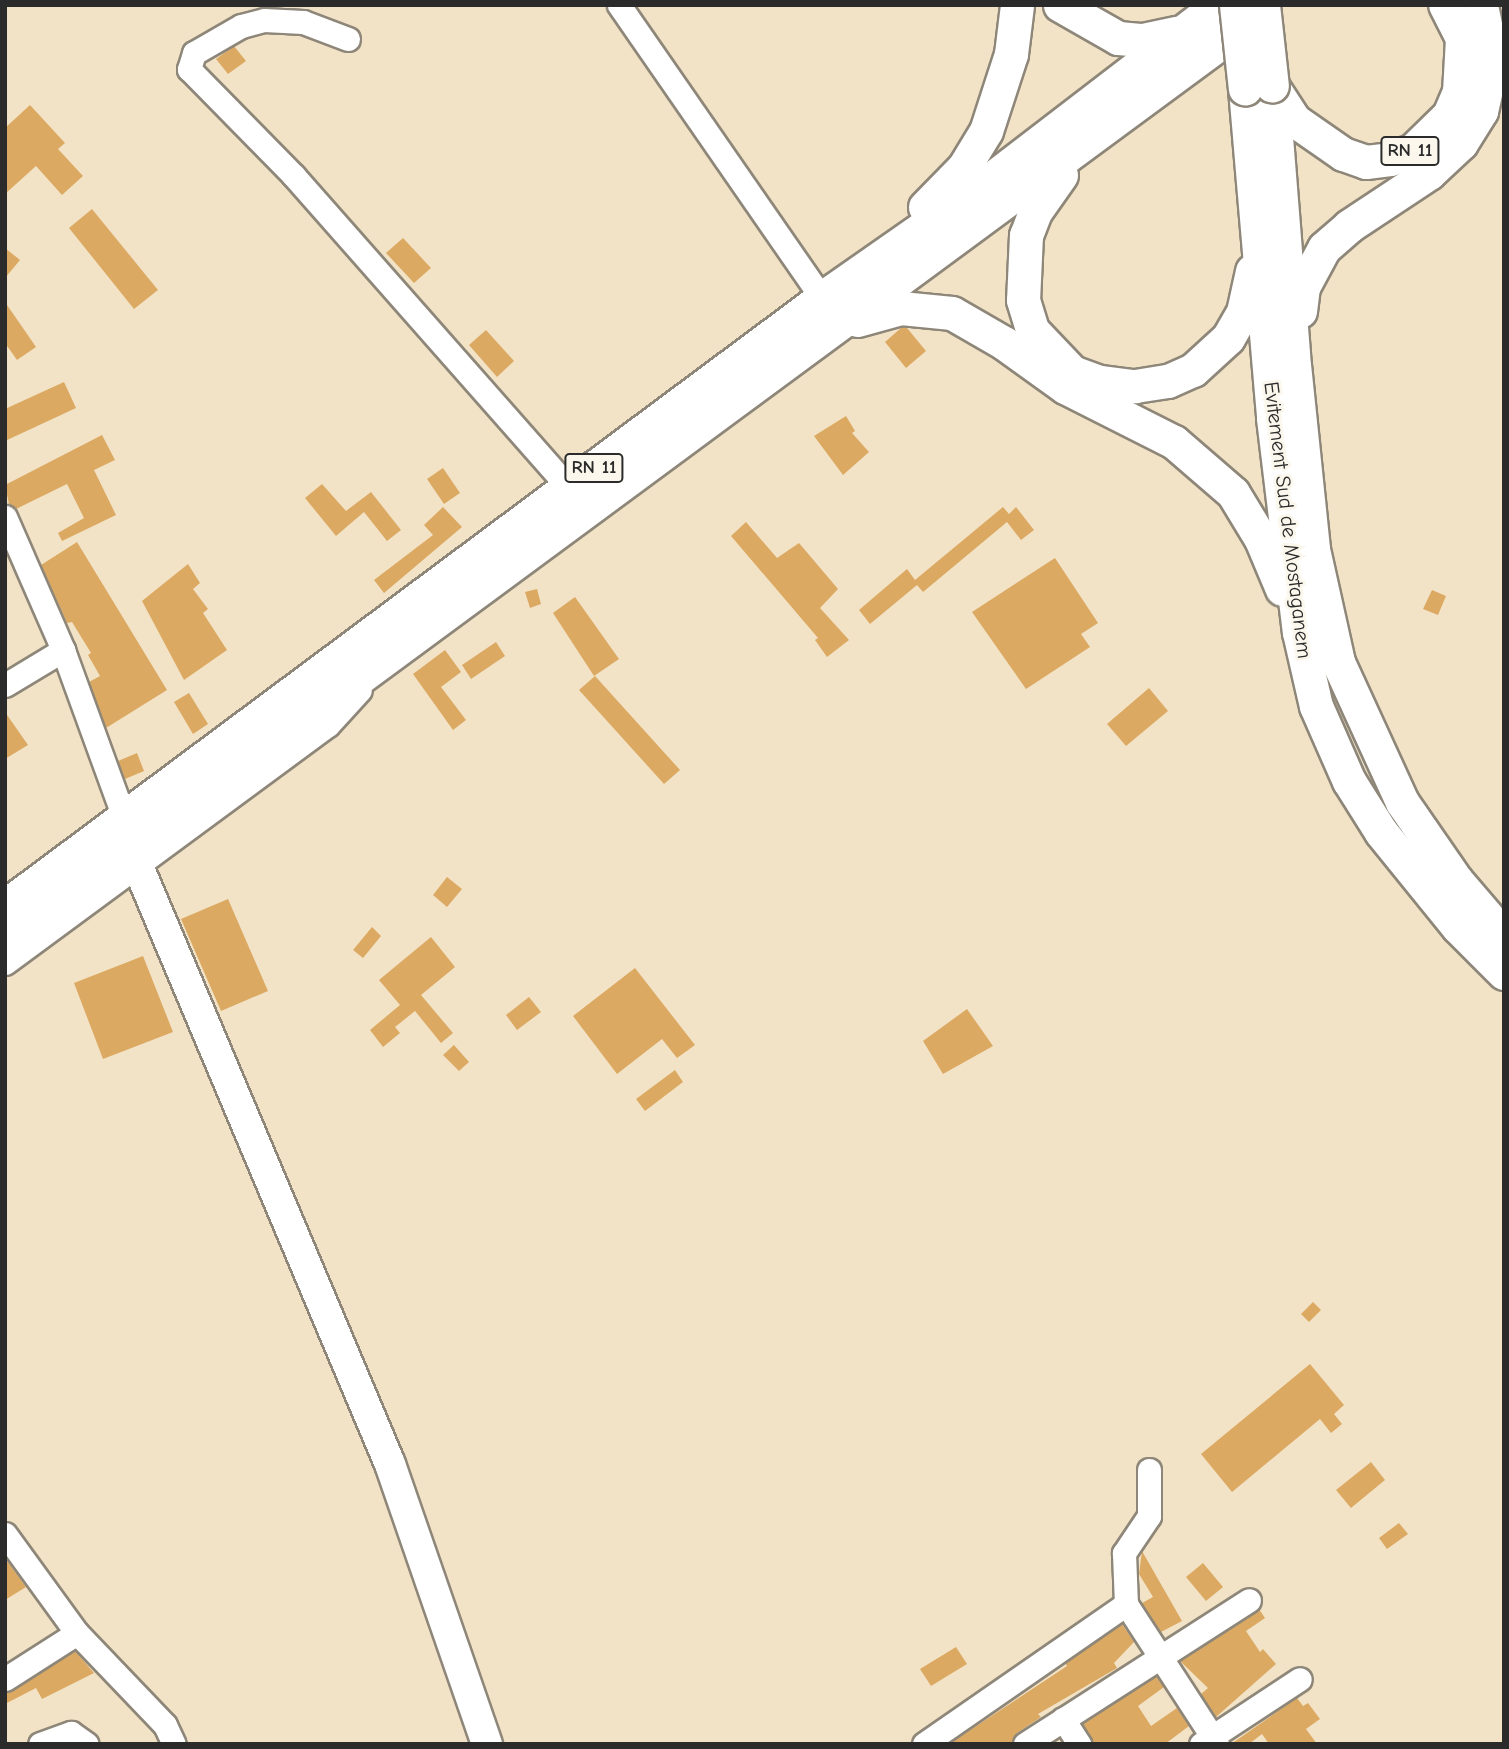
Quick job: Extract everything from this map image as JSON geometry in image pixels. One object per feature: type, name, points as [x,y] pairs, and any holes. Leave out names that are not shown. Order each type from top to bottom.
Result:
[{"type":"highway","points":[[830,305],[964,167],[1002,92],[1017,5]]},
{"type":"highway","points":[[1060,5],[1118,38],[1143,40],[1183,31]]},
{"type":"highway","name":"RN 11","points":[[5,939],[400,647],[830,305],[1218,5]]},
{"type":"highway","points":[[1236,5],[1259,88]]},
{"type":"highway","name":"RN 11","points":[[1263,5],[1259,88],[1294,120],[1343,154],[1366,162],[1390,159],[1413,150],[1449,115],[1459,92],[1462,38],[1445,5]]},
{"type":"highway","name":"RN 11","points":[[5,905],[568,487],[830,305],[1092,138],[1272,5]]},
{"type":"highway","name":"RN 11","points":[[1225,39],[1284,5]]},
{"type":"highway","points":[[1293,355],[1304,287],[1324,248],[1358,219],[1429,173],[1461,143],[1480,111],[1489,54],[1481,5]]},
{"type":"highway","name":"Evitement Sud de Mostaganem","points":[[1259,88],[1257,235],[1273,418],[1299,632],[1316,706],[1349,781],[1417,877],[1504,974]]},
{"type":"highway","name":"Evitement Sud de Mostaganem","points":[[1259,88],[1293,355],[1314,549],[1338,662],[1402,802],[1456,880],[1504,936]]},
{"type":"highway","points":[[1092,138],[1035,212],[1021,265],[1023,300],[1031,330],[1072,372],[1100,382],[1135,386],[1168,381],[1214,355],[1243,312],[1257,235]]},
{"type":"highway","points":[[830,305],[952,313],[1003,342],[1065,387],[1174,442],[1216,476],[1248,513],[1299,632]]},
{"type":"main road","points":[[138,864],[390,1464],[487,1744]]},
{"type":"street","points":[[619,5],[830,305]]},
{"type":"street","points":[[348,39],[303,22],[264,20],[241,26],[194,53],[189,69],[294,176],[568,487]]},
{"type":"street","points":[[5,517],[63,650],[124,818]]},
{"type":"street","points":[[5,963],[328,725],[400,647]]},
{"type":"street","points":[[5,685],[63,650]]},
{"type":"street","points":[[1149,1469],[1149,1516],[1124,1553],[1126,1604],[1163,1656],[1210,1741],[1300,1679]]},
{"type":"street","points":[[5,1534],[77,1633],[165,1725],[174,1744]]},
{"type":"street","points":[[1025,1744],[1249,1600]]},
{"type":"street","points":[[924,1744],[1126,1604]]},
{"type":"street","points":[[5,1679],[77,1633]]},
{"type":"street","points":[[1063,1720],[1079,1744]]},
{"type":"street","points":[[40,1744],[71,1733],[87,1744]]},
{"type":"building","points":[[234,46],[246,61],[228,74],[216,59]]},
{"type":"building","points":[[30,105],[65,143],[58,149],[83,176],[62,195],[36,166],[5,194],[5,128]]},
{"type":"building","points":[[92,209],[158,290],[134,309],[69,228]]},
{"type":"building","points":[[403,238],[431,268],[414,283],[386,253]]},
{"type":"building","points":[[5,248],[20,260],[5,278]]},
{"type":"building","points":[[5,302],[36,347],[17,360],[5,343]]},
{"type":"building","points":[[901,328],[907,328],[926,351],[906,368],[885,342]]},
{"type":"building","points":[[486,330],[514,361],[497,377],[469,345]]},
{"type":"building","points":[[64,382],[76,408],[5,441],[5,409]]},
{"type":"building","points":[[846,416],[855,431],[852,433],[869,452],[843,475],[814,436]]},
{"type":"building","points":[[102,435],[115,460],[94,470],[116,515],[62,541],[58,533],[84,518],[67,484],[16,509],[9,504],[5,485]]},
{"type":"building","points":[[443,468],[460,493],[444,504],[427,479]]},
{"type":"building","points":[[322,484],[346,511],[371,492],[401,530],[387,541],[364,512],[336,536],[305,498]]},
{"type":"building","points":[[443,507],[462,527],[384,593],[374,580],[433,535],[424,525]]},
{"type":"building","points":[[1003,507],[1009,514],[1016,507],[1034,530],[1021,540],[1007,522],[923,592],[917,585],[870,624],[859,610],[907,569],[915,580]]},
{"type":"building","points":[[746,522],[777,558],[799,543],[838,589],[820,608],[849,640],[827,657],[815,640],[818,638],[731,536]]},
{"type":"building","points":[[77,542],[167,690],[106,728],[89,682],[100,676],[88,655],[91,653],[72,622],[67,623],[41,565]]},
{"type":"building","points":[[1055,558],[1098,623],[1081,634],[1090,647],[1026,689],[972,612]]},
{"type":"building","points":[[188,564],[200,583],[193,589],[208,609],[203,613],[227,650],[184,680],[142,601]]},
{"type":"building","points":[[537,589],[541,604],[530,608],[525,592]]},
{"type":"building","points":[[1432,590],[1446,596],[1438,615],[1423,609]]},
{"type":"building","points":[[575,597],[619,659],[594,676],[553,613]]},
{"type":"building","points":[[496,642],[505,656],[471,679],[462,665]]},
{"type":"building","points":[[445,650],[461,672],[441,687],[466,720],[453,730],[413,674]]},
{"type":"building","points":[[595,676],[680,770],[664,784],[579,690]]},
{"type":"building","points":[[1149,688],[1168,711],[1126,746],[1107,724]]},
{"type":"building","points":[[189,693],[208,724],[193,734],[174,702]]},
{"type":"building","points":[[5,712],[28,745],[5,759]]},
{"type":"building","points":[[137,753],[144,771],[125,779],[118,761]]},
{"type":"building","points":[[447,877],[462,889],[447,907],[433,895]]},
{"type":"building","points":[[228,899],[268,991],[221,1011],[181,919]]},
{"type":"building","points":[[372,927],[381,936],[363,958],[353,950]]},
{"type":"building","points":[[431,937],[455,967],[421,995],[453,1033],[441,1043],[415,1011],[395,1027],[400,1033],[383,1047],[370,1030],[400,1005],[379,980]]},
{"type":"building","points":[[143,956],[173,1032],[103,1059],[74,983]]},
{"type":"building","points":[[635,968],[695,1045],[677,1058],[662,1039],[617,1074],[573,1016]]},
{"type":"building","points":[[529,997],[541,1012],[517,1030],[506,1015]]},
{"type":"building","points":[[967,1009],[993,1046],[943,1074],[923,1041]]},
{"type":"building","points":[[454,1045],[469,1062],[459,1071],[443,1055]]},
{"type":"building","points":[[675,1070],[683,1082],[645,1111],[636,1099]]},
{"type":"building","points":[[1313,1302],[1321,1310],[1309,1322],[1301,1314]]},
{"type":"building","points":[[1310,1364],[1344,1405],[1334,1414],[1342,1424],[1331,1433],[1320,1419],[1232,1492],[1201,1454]]},
{"type":"building","points":[[1371,1462],[1385,1480],[1351,1508],[1336,1490]]},
{"type":"building","points":[[1399,1523],[1408,1534],[1387,1549],[1379,1538]]},
{"type":"building","points":[[1142,1551],[1182,1621],[1161,1632],[1142,1603],[1153,1597],[1139,1574]]},
{"type":"building","points":[[5,1558],[26,1587],[5,1600]]},
{"type":"building","points":[[1203,1563],[1223,1587],[1206,1601],[1186,1577]]},
{"type":"building","points":[[1259,1609],[1265,1618],[1246,1631],[1260,1652],[1263,1649],[1276,1664],[1216,1717],[1201,1694],[1208,1688],[1180,1661]]},
{"type":"building","points":[[1122,1624],[1134,1642],[1114,1663],[1117,1668],[1038,1714],[1041,1717],[1017,1733],[1011,1744],[949,1744],[1067,1666],[1065,1663]]},
{"type":"building","points":[[956,1647],[967,1664],[931,1686],[920,1669]]},
{"type":"building","points":[[75,1651],[94,1673],[42,1699],[36,1688],[5,1704],[5,1693]]},
{"type":"building","points":[[1156,1676],[1164,1687],[1138,1706],[1151,1726],[1177,1708],[1189,1726],[1165,1744],[1093,1744],[1083,1724]]},
{"type":"building","points":[[1297,1698],[1303,1706],[1308,1703],[1320,1719],[1306,1729],[1317,1744],[1269,1744],[1262,1734],[1249,1744],[1231,1744]]}]
